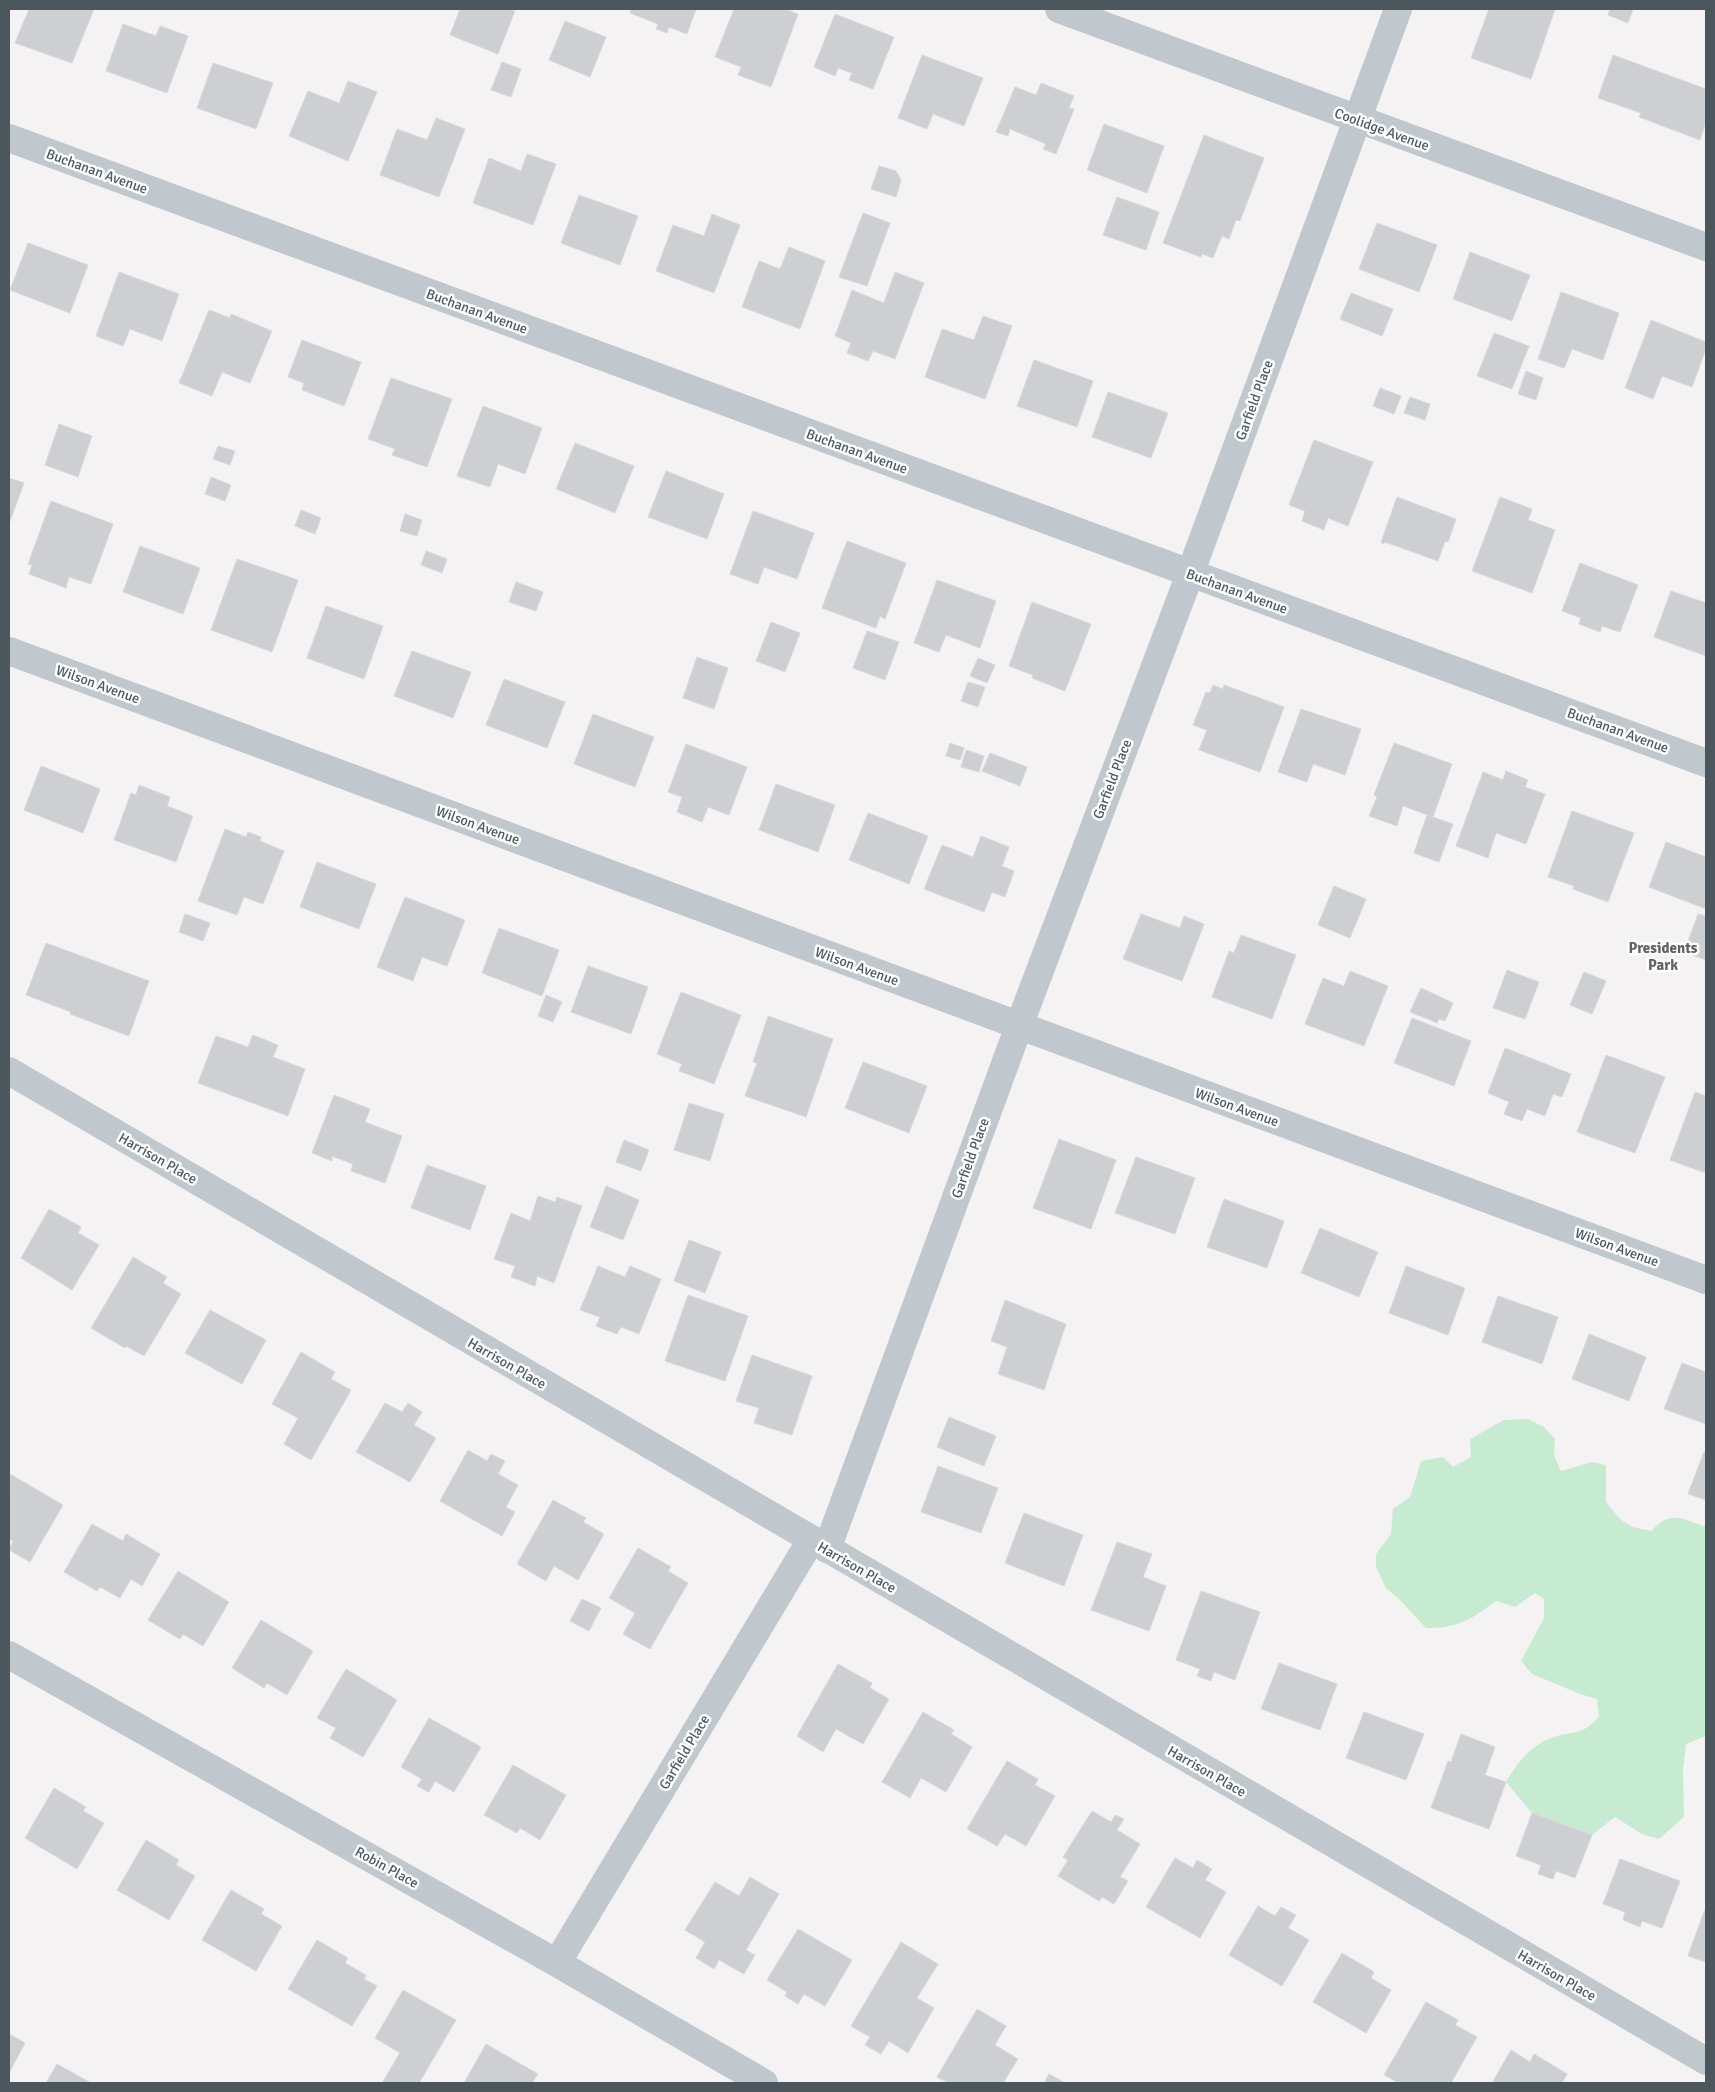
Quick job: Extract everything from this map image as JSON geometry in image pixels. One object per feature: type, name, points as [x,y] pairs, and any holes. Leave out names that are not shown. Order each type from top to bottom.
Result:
[{"type":"street","name":"Coolidge Avenue","points":[[1059,9],[1357,120],[1706,246]]},
{"type":"street","name":"Garfield Place","points":[[558,1963],[819,1545],[1019,1026],[1190,574],[1398,9]]},
{"type":"street","name":"Buchanan Avenue","points":[[9,138],[1706,763]]},
{"type":"street","name":"Wilson Avenue","points":[[9,651],[1706,1280]]},
{"type":"street","name":"Harrison Place","points":[[9,1071],[1706,2062]]},
{"type":"street","name":"Robin Place","points":[[9,1655],[558,1963],[764,2083]]},
{"type":"green space","points":[[1528,1419],[1544,1427],[1555,1439],[1554,1455],[1561,1471],[1592,1462],[1606,1465],[1606,1502],[1620,1519],[1632,1527],[1651,1531],[1665,1520],[1677,1518],[1706,1527],[1706,1736],[1686,1744],[1683,1769],[1684,1817],[1659,1839],[1642,1834],[1615,1817],[1592,1835],[1532,1813],[1506,1782],[1521,1760],[1533,1748],[1548,1739],[1584,1729],[1599,1717],[1597,1699],[1532,1674],[1521,1661],[1544,1618],[1544,1599],[1535,1593],[1515,1607],[1496,1601],[1464,1622],[1437,1628],[1426,1628],[1386,1588],[1376,1567],[1376,1554],[1391,1534],[1393,1509],[1410,1497],[1421,1461],[1443,1457],[1453,1467],[1471,1457],[1470,1439],[1504,1420]]},
{"type":"building","points":[[29,9],[94,9],[72,63],[15,43]]},
{"type":"building","points":[[460,9],[510,9],[515,11],[498,54],[450,35]]},
{"type":"building","points":[[631,9],[696,9],[687,34],[669,27],[667,33],[656,29],[658,24],[630,13]]},
{"type":"building","points":[[734,9],[785,9],[798,14],[771,87],[738,75],[741,67],[715,57]]},
{"type":"building","points":[[1489,9],[1555,9],[1531,79],[1471,58]]},
{"type":"building","points":[[1610,9],[1633,9],[1628,23],[1608,15]]},
{"type":"building","points":[[835,14],[894,37],[873,89],[849,80],[852,73],[838,68],[835,76],[814,67]]},
{"type":"building","points":[[565,21],[606,37],[590,77],[549,60]]},
{"type":"building","points":[[123,24],[156,36],[160,26],[188,36],[167,93],[106,71]]},
{"type":"building","points":[[922,55],[983,78],[964,126],[933,114],[927,129],[898,118]]},
{"type":"building","points":[[1613,55],[1706,89],[1706,122],[1700,140],[1639,117],[1641,113],[1598,98]]},
{"type":"building","points":[[502,62],[521,69],[511,97],[491,90]]},
{"type":"building","points":[[213,63],[273,83],[256,129],[197,108]]},
{"type":"building","points":[[348,81],[377,92],[348,161],[289,136],[308,91],[339,103]]},
{"type":"building","points":[[1041,83],[1074,96],[1069,108],[1074,109],[1056,154],[1043,149],[1046,144],[1010,129],[1008,136],[996,132],[1015,87],[1036,95]]},
{"type":"building","points":[[436,118],[465,129],[439,197],[380,175],[397,129],[427,140]]},
{"type":"building","points":[[1104,124],[1164,146],[1147,193],[1087,170]]},
{"type":"building","points":[[1204,135],[1264,158],[1240,221],[1236,220],[1229,239],[1222,236],[1213,258],[1202,254],[1201,257],[1163,243]]},
{"type":"building","points":[[527,154],[556,164],[533,225],[473,203],[489,158],[521,171]]},
{"type":"building","points":[[879,166],[896,171],[901,180],[896,197],[871,189]]},
{"type":"building","points":[[579,195],[638,216],[620,265],[561,243]]},
{"type":"building","points":[[1117,197],[1159,212],[1146,250],[1103,235]]},
{"type":"building","points":[[863,213],[890,223],[867,286],[839,277]]},
{"type":"building","points":[[712,214],[740,225],[714,293],[656,271],[673,225],[704,236]]},
{"type":"building","points":[[1377,223],[1437,245],[1419,292],[1359,269]]},
{"type":"building","points":[[28,243],[88,265],[70,313],[10,290]]},
{"type":"building","points":[[789,247],[825,261],[800,329],[742,307],[759,261],[780,269]]},
{"type":"building","points":[[1470,252],[1530,275],[1512,321],[1453,299]]},
{"type":"building","points":[[119,272],[179,294],[162,341],[130,329],[123,346],[96,336]]},
{"type":"building","points":[[895,272],[924,283],[895,359],[873,351],[868,361],[847,353],[851,343],[835,336],[852,290],[884,303]]},
{"type":"building","points":[[1561,292],[1619,313],[1603,360],[1572,349],[1564,368],[1538,359]]},
{"type":"building","points":[[1351,293],[1393,309],[1382,336],[1340,319]]},
{"type":"building","points":[[209,310],[230,318],[231,314],[272,331],[250,383],[222,372],[212,396],[179,383]]},
{"type":"building","points":[[983,316],[1012,326],[985,399],[925,377],[942,329],[974,340]]},
{"type":"building","points":[[1651,320],[1706,342],[1706,349],[1692,387],[1662,376],[1653,399],[1625,388]]},
{"type":"building","points":[[1494,333],[1529,346],[1512,389],[1477,376]]},
{"type":"building","points":[[302,340],[361,362],[344,406],[302,390],[304,383],[288,377]]},
{"type":"building","points":[[1034,360],[1093,381],[1077,427],[1017,406]]},
{"type":"building","points":[[1526,371],[1543,378],[1536,400],[1518,394]]},
{"type":"building","points":[[391,378],[452,399],[427,467],[392,455],[395,449],[368,439]]},
{"type":"building","points":[[1380,388],[1401,396],[1394,414],[1373,406]]},
{"type":"building","points":[[1108,392],[1168,413],[1151,458],[1092,437]]},
{"type":"building","points":[[1410,397],[1430,404],[1425,420],[1404,413]]},
{"type":"building","points":[[483,406],[542,428],[525,474],[498,464],[490,487],[457,476]]},
{"type":"building","points":[[59,424],[92,436],[78,477],[45,465]]},
{"type":"building","points":[[1314,440],[1373,462],[1348,526],[1328,518],[1324,530],[1302,521],[1305,511],[1289,505]]},
{"type":"building","points":[[575,443],[634,466],[615,513],[556,489]]},
{"type":"building","points":[[218,446],[235,451],[230,465],[213,459]]},
{"type":"building","points":[[666,471],[724,494],[707,539],[648,517]]},
{"type":"building","points":[[211,477],[231,485],[225,501],[205,494]]},
{"type":"building","points":[[9,478],[24,483],[9,524]]},
{"type":"building","points":[[1397,497],[1456,519],[1448,542],[1445,541],[1438,561],[1381,542]]},
{"type":"building","points":[[1500,497],[1532,509],[1528,520],[1555,530],[1532,593],[1472,571]]},
{"type":"building","points":[[51,501],[113,524],[91,584],[69,577],[66,588],[29,574],[32,565],[28,564]]},
{"type":"building","points":[[301,510],[321,518],[315,534],[295,526]]},
{"type":"building","points":[[753,511],[814,533],[797,579],[764,567],[758,584],[730,574]]},
{"type":"building","points":[[405,514],[422,520],[417,536],[400,531]]},
{"type":"building","points":[[847,541],[906,563],[885,619],[880,616],[876,628],[822,608]]},
{"type":"building","points":[[140,546],[200,568],[183,614],[123,592]]},
{"type":"building","points":[[426,551],[447,559],[442,573],[421,565]]},
{"type":"building","points":[[237,559],[298,580],[272,652],[211,630]]},
{"type":"building","points":[[1580,563],[1638,585],[1620,632],[1602,626],[1600,632],[1579,624],[1581,618],[1562,611]]},
{"type":"building","points":[[937,580],[996,601],[980,648],[946,635],[939,652],[914,643]]},
{"type":"building","points":[[516,582],[543,592],[536,611],[509,602]]},
{"type":"building","points":[[1671,591],[1706,603],[1706,656],[1654,637]]},
{"type":"building","points":[[1032,602],[1091,624],[1065,691],[1032,678],[1033,675],[1009,666]]},
{"type":"building","points":[[326,606],[383,626],[364,679],[307,658]]},
{"type":"building","points":[[771,622],[800,633],[785,672],[756,661]]},
{"type":"building","points":[[867,631],[899,642],[885,680],[853,668]]},
{"type":"building","points":[[412,651],[471,672],[453,718],[394,696]]},
{"type":"building","points":[[697,657],[728,668],[714,709],[683,698]]},
{"type":"building","points":[[978,658],[995,665],[987,683],[970,676]]},
{"type":"building","points":[[504,679],[565,702],[547,748],[486,725]]},
{"type":"building","points":[[968,682],[985,687],[978,707],[961,701]]},
{"type":"building","points":[[1213,685],[1223,689],[1224,685],[1284,707],[1260,772],[1199,750],[1207,730],[1193,725],[1206,692],[1210,693]]},
{"type":"building","points":[[1301,709],[1361,729],[1345,775],[1313,764],[1307,782],[1278,772]]},
{"type":"building","points":[[593,714],[654,737],[635,787],[574,764]]},
{"type":"building","points":[[950,743],[964,748],[960,760],[946,756]]},
{"type":"building","points":[[1394,743],[1452,764],[1433,817],[1403,806],[1397,826],[1369,816],[1377,797],[1374,795]]},
{"type":"building","points":[[686,744],[747,767],[729,815],[708,807],[702,822],[677,812],[682,797],[668,792]]},
{"type":"building","points":[[966,750],[984,756],[979,772],[961,767]]},
{"type":"building","points":[[990,753],[1027,767],[1020,786],[982,771]]},
{"type":"building","points":[[41,766],[100,789],[83,833],[24,810]]},
{"type":"building","points":[[1506,771],[1528,780],[1525,787],[1545,794],[1526,844],[1496,833],[1488,858],[1456,846],[1483,772],[1503,780]]},
{"type":"building","points":[[776,784],[835,805],[818,852],[759,830]]},
{"type":"building","points":[[139,785],[170,797],[167,806],[193,816],[176,862],[114,840],[131,793],[136,795]]},
{"type":"building","points":[[1572,811],[1634,833],[1608,902],[1573,889],[1574,886],[1548,877]]},
{"type":"building","points":[[868,813],[928,836],[909,884],[849,860]]},
{"type":"building","points":[[1427,815],[1453,824],[1439,862],[1414,853]]},
{"type":"building","points":[[225,829],[246,837],[248,832],[261,837],[260,841],[284,851],[263,904],[244,897],[237,915],[198,901]]},
{"type":"building","points":[[981,836],[1009,847],[1002,866],[1014,871],[1005,897],[992,892],[984,912],[924,889],[942,845],[973,857]]},
{"type":"building","points":[[1666,842],[1706,857],[1706,909],[1649,887]]},
{"type":"building","points":[[317,862],[376,884],[359,929],[300,907]]},
{"type":"building","points":[[1334,886],[1366,899],[1350,938],[1318,925]]},
{"type":"building","points":[[405,897],[465,920],[447,966],[422,957],[413,981],[377,967]]},
{"type":"building","points":[[185,914],[210,923],[203,941],[179,932]]},
{"type":"building","points":[[1141,914],[1180,928],[1184,916],[1204,924],[1182,981],[1123,959]]},
{"type":"building","points":[[1698,914],[1706,916],[1706,960],[1684,952]]},
{"type":"building","points":[[499,928],[559,950],[542,996],[482,973]]},
{"type":"building","points":[[1241,935],[1296,955],[1272,1019],[1212,997],[1229,951],[1234,953]]},
{"type":"building","points":[[46,943],[149,981],[129,1036],[26,995]]},
{"type":"building","points":[[588,966],[648,987],[631,1034],[571,1012]]},
{"type":"building","points":[[1507,970],[1539,982],[1525,1019],[1493,1008]]},
{"type":"building","points":[[1350,971],[1388,986],[1364,1046],[1305,1024],[1323,978],[1344,986]]},
{"type":"building","points":[[1584,972],[1606,981],[1592,1014],[1570,1005]]},
{"type":"building","points":[[1421,988],[1453,1003],[1445,1021],[1439,1019],[1437,1023],[1410,1012]]},
{"type":"building","points":[[681,992],[741,1015],[714,1084],[679,1071],[682,1064],[657,1054]]},
{"type":"building","points":[[546,995],[562,1002],[553,1022],[538,1016]]},
{"type":"building","points":[[768,1016],[833,1039],[806,1117],[745,1096],[757,1063],[753,1062]]},
{"type":"building","points":[[1412,1018],[1471,1041],[1454,1086],[1394,1063]]},
{"type":"building","points":[[253,1035],[278,1045],[273,1057],[305,1069],[288,1116],[198,1083],[216,1036],[248,1047]]},
{"type":"building","points":[[1505,1048],[1571,1074],[1562,1097],[1553,1094],[1545,1116],[1527,1109],[1522,1121],[1504,1114],[1509,1102],[1488,1093]]},
{"type":"building","points":[[1606,1055],[1665,1077],[1635,1153],[1577,1132]]},
{"type":"building","points":[[863,1062],[927,1086],[909,1133],[845,1108]]},
{"type":"building","points":[[1695,1092],[1706,1096],[1706,1173],[1670,1160]]},
{"type":"building","points":[[334,1095],[370,1109],[365,1122],[402,1136],[385,1183],[351,1171],[353,1164],[332,1156],[332,1161],[312,1153]]},
{"type":"building","points":[[689,1103],[724,1114],[710,1161],[674,1150]]},
{"type":"building","points":[[1059,1139],[1116,1160],[1091,1229],[1033,1208]]},
{"type":"building","points":[[624,1140],[649,1150],[641,1171],[616,1162]]},
{"type":"building","points":[[1136,1157],[1195,1178],[1175,1234],[1115,1213]]},
{"type":"building","points":[[427,1165],[486,1186],[470,1230],[411,1208]]},
{"type":"building","points":[[606,1186],[639,1200],[623,1240],[590,1227]]},
{"type":"building","points":[[538,1196],[555,1202],[557,1197],[582,1206],[554,1283],[537,1276],[535,1286],[511,1277],[515,1266],[494,1259],[511,1213],[530,1221]]},
{"type":"building","points":[[1224,1199],[1284,1221],[1267,1268],[1207,1247]]},
{"type":"building","points":[[49,1209],[81,1227],[78,1233],[99,1245],[72,1290],[21,1258]]},
{"type":"building","points":[[1320,1228],[1378,1252],[1359,1297],[1301,1273]]},
{"type":"building","points":[[689,1240],[721,1252],[705,1293],[674,1281]]},
{"type":"building","points":[[133,1257],[167,1277],[163,1283],[181,1294],[144,1356],[126,1346],[125,1348],[91,1328]]},
{"type":"building","points":[[598,1266],[625,1277],[630,1266],[661,1279],[639,1334],[621,1327],[617,1334],[596,1326],[600,1317],[580,1310]]},
{"type":"building","points":[[1406,1266],[1465,1288],[1448,1335],[1389,1313]]},
{"type":"building","points":[[688,1295],[748,1316],[725,1381],[665,1361]]},
{"type":"building","points":[[1498,1296],[1558,1317],[1542,1364],[1482,1342]]},
{"type":"building","points":[[1005,1300],[1066,1324],[1044,1390],[998,1374],[1007,1347],[991,1341]]},
{"type":"building","points":[[210,1310],[266,1340],[242,1384],[185,1353]]},
{"type":"building","points":[[1589,1334],[1646,1357],[1629,1401],[1572,1379]]},
{"type":"building","points":[[301,1352],[335,1372],[331,1379],[351,1390],[311,1460],[284,1444],[298,1418],[272,1404]]},
{"type":"building","points":[[752,1355],[812,1376],[792,1435],[754,1423],[759,1408],[736,1401]]},
{"type":"building","points":[[1682,1363],[1706,1372],[1706,1424],[1664,1409]]},
{"type":"building","points":[[385,1403],[402,1412],[408,1403],[422,1412],[414,1425],[436,1438],[410,1482],[356,1452]]},
{"type":"building","points":[[949,1417],[996,1436],[984,1466],[937,1447]]},
{"type":"building","points":[[468,1450],[487,1461],[491,1454],[505,1461],[498,1474],[518,1485],[506,1507],[515,1512],[502,1536],[440,1501]]},
{"type":"building","points":[[1704,1452],[1706,1453],[1706,1500],[1688,1494]]},
{"type":"building","points":[[938,1466],[998,1488],[981,1533],[921,1512]]},
{"type":"building","points":[[10,1474],[63,1505],[30,1562],[9,1550],[13,1541],[9,1539]]},
{"type":"building","points":[[553,1500],[586,1518],[583,1522],[604,1534],[578,1580],[554,1566],[546,1581],[517,1564]]},
{"type":"building","points":[[1024,1513],[1083,1535],[1064,1586],[1005,1563]]},
{"type":"building","points":[[92,1524],[123,1541],[126,1534],[160,1554],[142,1586],[131,1579],[120,1598],[100,1587],[97,1591],[64,1572]]},
{"type":"building","points":[[1117,1542],[1152,1554],[1143,1577],[1166,1586],[1149,1631],[1091,1610]]},
{"type":"building","points":[[638,1548],[671,1567],[668,1571],[688,1583],[650,1649],[623,1634],[635,1613],[609,1598]]},
{"type":"building","points":[[178,1571],[229,1602],[203,1646],[183,1634],[180,1639],[148,1620]]},
{"type":"building","points":[[1201,1591],[1260,1612],[1235,1680],[1214,1672],[1211,1681],[1197,1676],[1200,1669],[1176,1660]]},
{"type":"building","points":[[582,1599],[601,1608],[589,1631],[570,1621]]},
{"type":"building","points":[[261,1620],[313,1651],[287,1695],[267,1683],[264,1688],[232,1668]]},
{"type":"building","points":[[1279,1663],[1337,1684],[1320,1730],[1261,1709]]},
{"type":"building","points":[[838,1664],[872,1683],[870,1688],[889,1699],[863,1744],[836,1729],[823,1752],[797,1736]]},
{"type":"building","points":[[346,1669],[397,1700],[363,1757],[330,1738],[336,1728],[317,1718]]},
{"type":"building","points":[[923,1712],[954,1730],[951,1734],[972,1747],[946,1792],[921,1778],[910,1798],[882,1782]]},
{"type":"building","points":[[1364,1712],[1424,1734],[1406,1780],[1346,1758]]},
{"type":"building","points":[[429,1718],[481,1747],[454,1792],[435,1781],[429,1792],[417,1786],[422,1779],[401,1767]]},
{"type":"building","points":[[1461,1734],[1495,1747],[1485,1775],[1506,1782],[1489,1829],[1431,1808],[1448,1761],[1451,1762]]},
{"type":"building","points":[[1007,1761],[1038,1779],[1035,1785],[1055,1796],[1026,1846],[1005,1834],[997,1846],[967,1829]]},
{"type":"building","points":[[513,1765],[566,1795],[540,1840],[520,1828],[517,1833],[484,1815]]},
{"type":"building","points":[[54,1788],[86,1807],[83,1811],[104,1823],[77,1869],[25,1838]]},
{"type":"building","points":[[1092,1811],[1111,1822],[1115,1815],[1124,1819],[1117,1830],[1140,1844],[1120,1877],[1128,1881],[1114,1904],[1102,1897],[1099,1901],[1058,1876],[1068,1860],[1063,1857]]},
{"type":"building","points":[[1532,1813],[1592,1835],[1575,1878],[1556,1871],[1553,1879],[1538,1874],[1541,1865],[1516,1856]]},
{"type":"building","points":[[146,1840],[179,1860],[176,1865],[195,1876],[169,1920],[117,1890]]},
{"type":"building","points":[[1175,1858],[1193,1868],[1197,1860],[1212,1869],[1205,1880],[1226,1892],[1200,1938],[1146,1907]]},
{"type":"building","points":[[1620,1859],[1680,1881],[1662,1928],[1642,1921],[1640,1927],[1623,1920],[1625,1912],[1603,1904]]},
{"type":"building","points":[[750,1877],[779,1894],[746,1950],[755,1955],[744,1974],[719,1960],[714,1969],[696,1958],[705,1942],[685,1930],[715,1882],[739,1896]]},
{"type":"building","points":[[231,1890],[264,1909],[261,1914],[282,1926],[256,1971],[202,1940]]},
{"type":"building","points":[[1258,1906],[1275,1916],[1281,1907],[1296,1915],[1288,1928],[1309,1940],[1282,1986],[1229,1955]]},
{"type":"building","points":[[1706,1909],[1706,1962],[1688,1956]]},
{"type":"building","points":[[798,1929],[852,1960],[825,2006],[804,1994],[798,2004],[785,1996],[787,1992],[767,1980]]},
{"type":"building","points":[[317,1940],[348,1958],[345,1963],[366,1975],[364,1979],[377,1986],[352,2026],[288,1989]]},
{"type":"building","points":[[901,1942],[938,1964],[917,1998],[934,2008],[908,2053],[889,2041],[881,2054],[865,2045],[870,2037],[851,2026]]},
{"type":"building","points":[[1342,1953],[1374,1972],[1371,1978],[1391,1990],[1366,2033],[1313,2002]]},
{"type":"building","points":[[403,1990],[456,2020],[419,2083],[382,2083],[400,2053],[375,2038]]},
{"type":"building","points":[[1426,2002],[1458,2020],[1455,2025],[1477,2037],[1451,2083],[1399,2083],[1384,2075]]},
{"type":"building","points":[[977,2009],[1006,2026],[995,2045],[1018,2059],[1003,2083],[949,2083],[937,2077]]},
{"type":"building","points":[[9,2034],[25,2043],[9,2073]]},
{"type":"building","points":[[486,2044],[538,2074],[532,2083],[464,2083]]},
{"type":"building","points":[[1511,2050],[1530,2062],[1534,2054],[1567,2074],[1562,2083],[1492,2083]]},
{"type":"building","points":[[57,2064],[91,2083],[46,2083]]},
{"type":"building","points":[[1049,2074],[1065,2083],[1044,2083]]},
{"type":"district","name":"Presidents Park","points":[[1663,956]]}]
